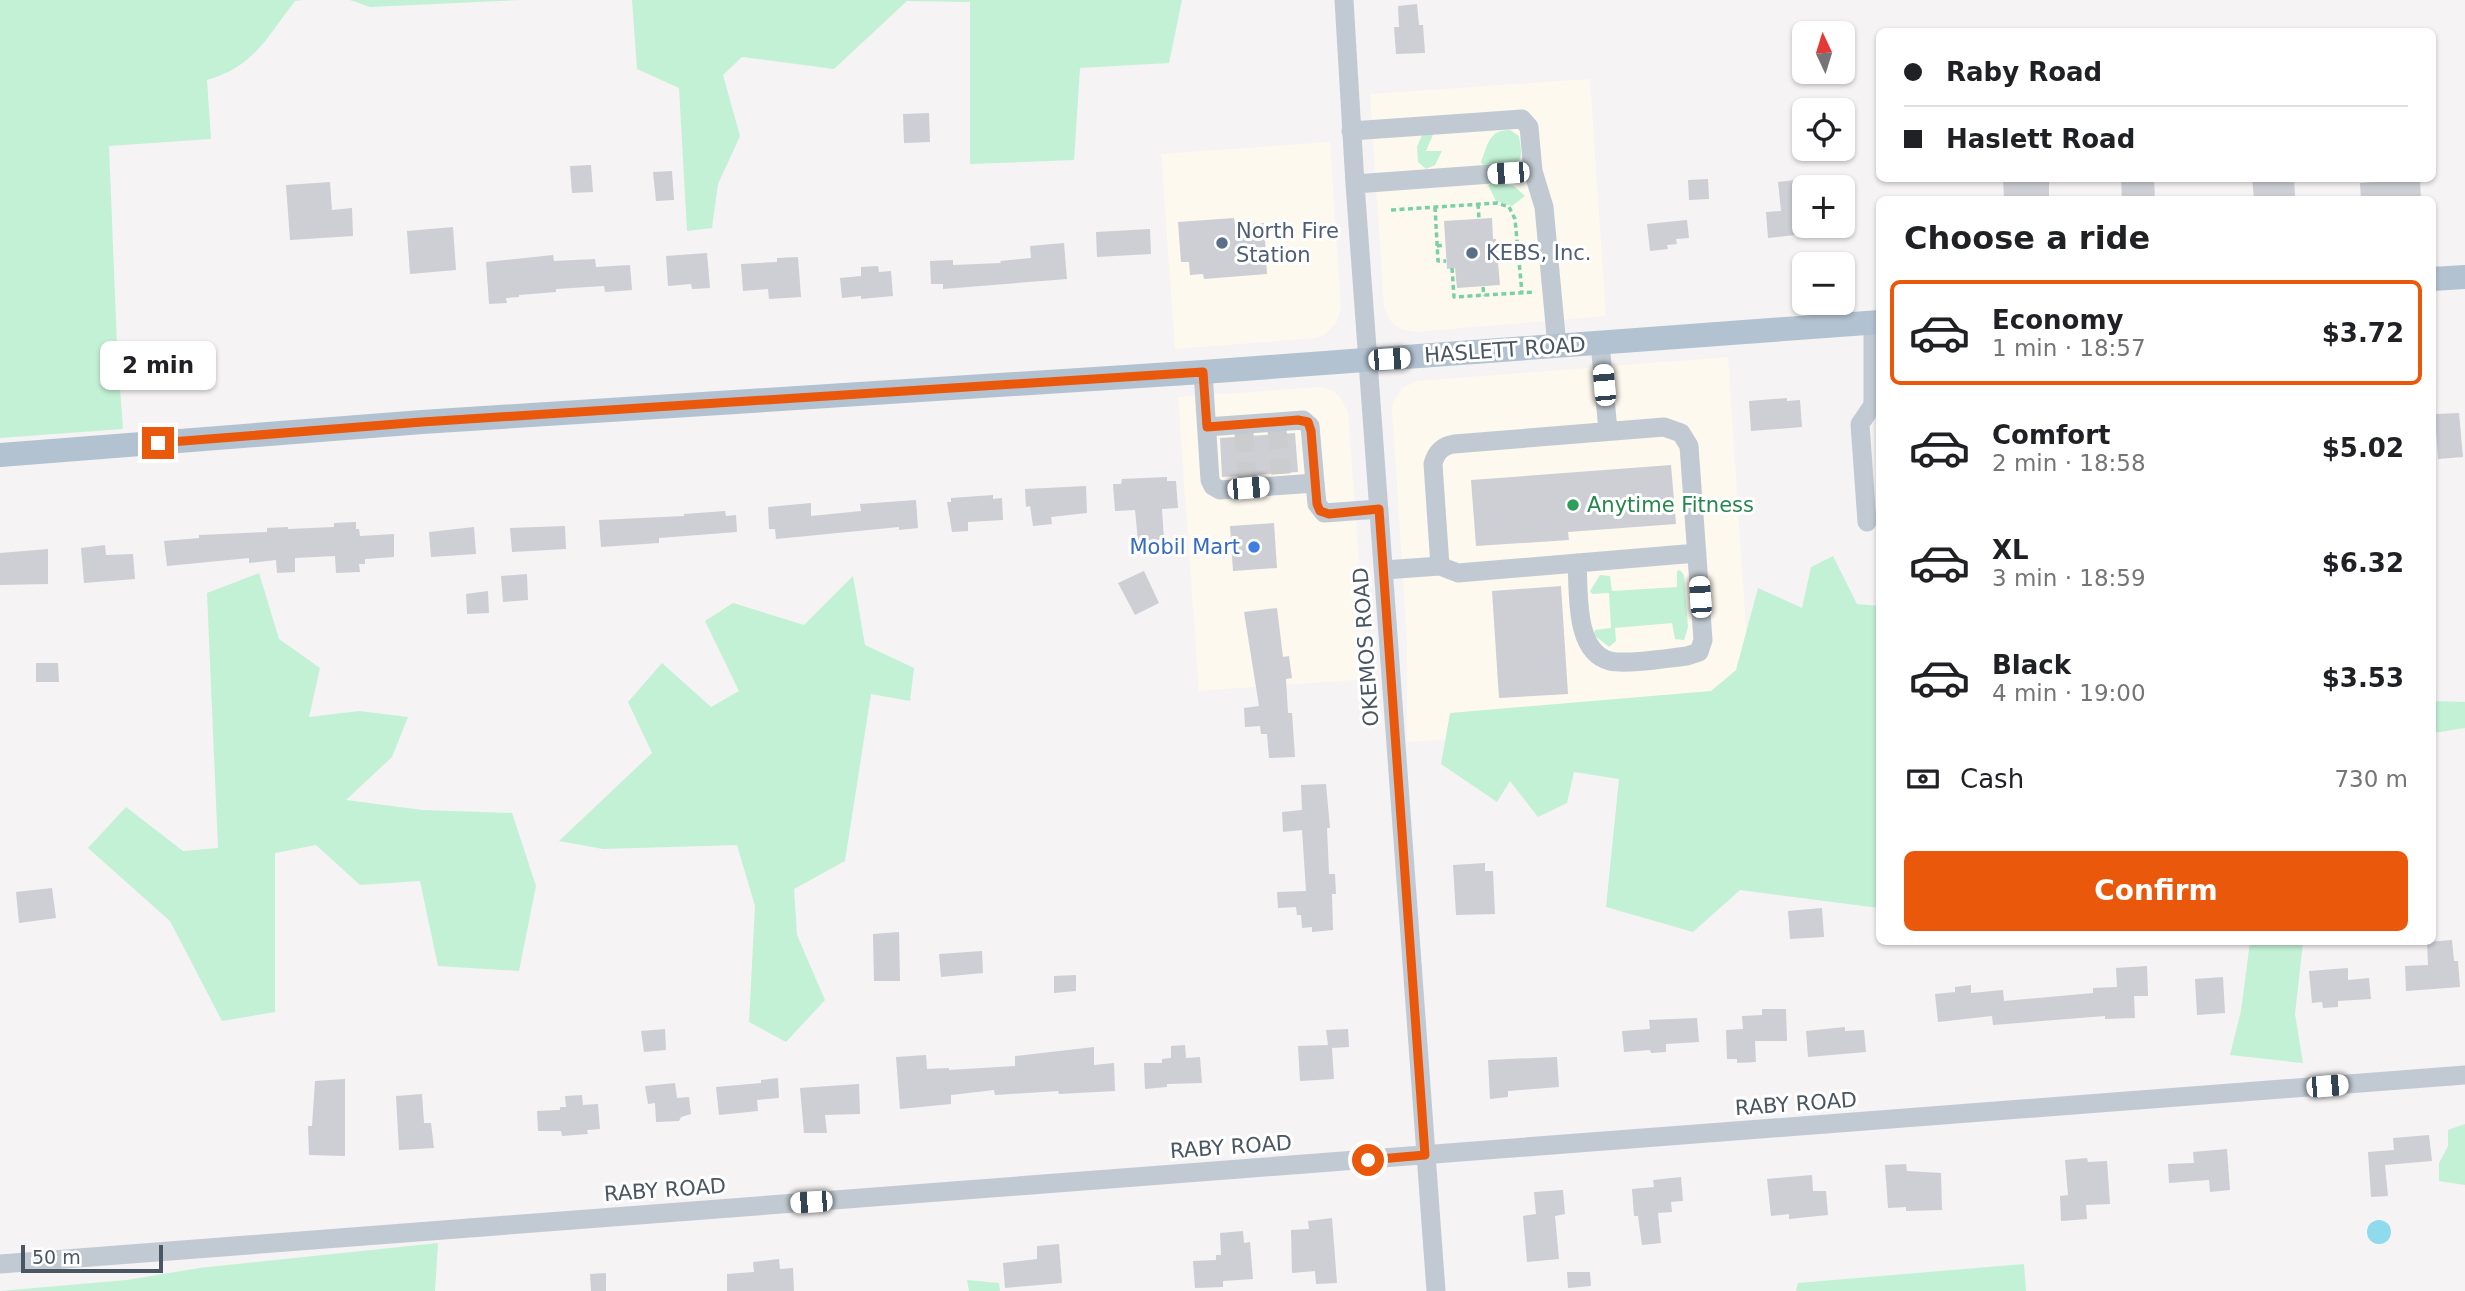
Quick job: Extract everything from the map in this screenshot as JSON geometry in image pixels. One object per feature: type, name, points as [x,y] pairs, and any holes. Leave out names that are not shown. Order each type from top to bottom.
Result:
[{"type":"main road","points":[[2436,279],[2465,277]]},
{"type":"main road","name":"HASLETT ROAD","points":[[0,455],[422,422],[1203,372],[1876,322]]},
{"type":"street","name":"OKEMOS ROAD","points":[[1344,0],[1351,131],[1436,1291]]},
{"type":"street","points":[[1351,131],[1522,119],[1529,127],[1532,171],[1544,207],[1557,346]]},
{"type":"street","points":[[1355,184],[1532,171]]},
{"type":"street","points":[[1867,522],[1860,424],[1873,405],[1876,322]]},
{"type":"street","points":[[1600,343],[1608,431]]},
{"type":"street","points":[[1203,372],[1210,480],[1213,486],[1220,490],[1248,482],[1281,480],[1315,483]]},
{"type":"street","points":[[1207,427],[1244,428],[1277,426],[1298,420],[1308,422],[1317,504],[1324,513],[1379,509]]},
{"type":"street","points":[[1440,566],[1433,464],[1443,447],[1454,443],[1608,431],[1664,427],[1676,430],[1689,446],[1703,640],[1699,652],[1687,656],[1612,662],[1599,655],[1588,643],[1582,628],[1577,563]]},
{"type":"street","points":[[1384,570],[1440,566],[1458,573],[1697,553]]},
{"type":"street","name":"RABY ROAD","points":[[0,1264],[2465,1075]]},
{"type":"path","points":[[1391,210],[1497,203],[1508,207],[1516,219],[1521,293],[1454,298],[1452,268]]},
{"type":"path","points":[[1478,204],[1479,219]]},
{"type":"path","points":[[1435,207],[1438,261],[1446,261]]},
{"type":"path","points":[[1437,246],[1445,245]]},
{"type":"path","points":[[1483,286],[1484,296]]},
{"type":"shaded area","points":[[1590,79],[1606,316],[1416,332],[1395,325],[1384,307],[1370,94]]},
{"type":"shaded area","points":[[1330,142],[1341,308],[1336,324],[1324,335],[1316,338],[1175,349],[1161,154]]},
{"type":"shaded area","points":[[1728,357],[1752,719],[1407,742],[1407,641],[1392,410],[1393,402],[1402,388],[1417,381]]},
{"type":"shaded area","points":[[1320,387],[1339,396],[1348,412],[1368,679],[1199,691],[1178,397]]},
{"type":"green space","points":[[0,0],[302,0],[295,1],[248,59],[237,67],[207,80],[211,139],[109,146],[123,429],[0,438]]},
{"type":"green space","points":[[350,0],[520,0],[370,7]]},
{"type":"green space","points":[[632,0],[1182,0],[1169,63],[1080,68],[1074,160],[970,164],[970,2],[907,1],[834,69],[742,57],[723,75],[740,136],[718,184],[712,228],[687,231],[679,88],[637,69]]},
{"type":"green space","points":[[1510,130],[1519,136],[1521,154],[1517,163],[1483,165],[1481,162],[1493,136]]},
{"type":"green space","points":[[1422,135],[1433,135],[1426,151],[1442,151],[1435,165],[1426,169],[1418,162],[1417,147]]},
{"type":"green space","points":[[1494,183],[1514,186],[1525,196],[1512,206],[1496,201],[1488,185]]},
{"type":"green space","points":[[1833,556],[1857,604],[1876,606],[1876,908],[1740,890],[1693,932],[1606,907],[1619,779],[1574,772],[1567,803],[1538,817],[1510,781],[1497,802],[1441,764],[1450,713],[1711,691],[1736,670],[1758,588],[1802,608],[1811,567]]},
{"type":"green space","points":[[1680,570],[1684,575],[1688,627],[1684,640],[1675,639],[1672,623],[1615,628],[1616,641],[1609,647],[1594,635],[1595,630],[1611,628],[1609,593],[1592,594],[1590,591],[1600,575],[1610,576],[1612,591],[1677,587],[1677,571]]},
{"type":"green space","points":[[259,573],[279,639],[320,668],[309,717],[359,711],[408,717],[392,757],[346,800],[422,810],[512,813],[536,886],[519,971],[438,966],[420,881],[360,885],[316,845],[275,853],[275,1012],[222,1021],[170,921],[88,848],[126,807],[183,851],[218,848],[207,593]]},
{"type":"green space","points":[[853,576],[865,645],[914,668],[910,701],[871,694],[845,861],[794,889],[797,935],[825,1000],[786,1042],[749,1022],[755,906],[737,845],[603,849],[559,841],[652,753],[628,702],[662,663],[711,707],[739,691],[705,621],[733,603],[804,625]]},
{"type":"green space","points":[[2436,701],[2465,702],[2465,728],[2436,733]]},
{"type":"green space","points":[[2250,945],[2303,945],[2295,1014],[2303,1063],[2230,1055],[2241,1011]]},
{"type":"green space","points":[[2465,1124],[2465,1185],[2439,1181],[2439,1163],[2448,1146],[2448,1130]]},
{"type":"green space","points":[[438,1243],[435,1291],[0,1291],[127,1280],[199,1268]]},
{"type":"green space","points":[[2024,1264],[2026,1291],[1796,1291],[1798,1283]]},
{"type":"green space","points":[[967,1280],[999,1283],[1000,1291],[969,1291]]},
{"type":"water","points":[[2379,1220],[2388,1223],[2391,1232],[2388,1241],[2379,1244],[2370,1241],[2367,1232],[2370,1223]]},
{"type":"building","points":[[1417,4],[1419,25],[1423,25],[1425,53],[1396,54],[1394,27],[1399,27],[1398,6]]},
{"type":"building","points":[[929,113],[930,142],[904,143],[903,114]]},
{"type":"building","points":[[591,165],[593,192],[572,193],[570,166]]},
{"type":"building","points":[[672,171],[674,200],[656,201],[653,172]]},
{"type":"building","points":[[1708,179],[1709,199],[1689,200],[1688,180]]},
{"type":"building","points":[[1792,180],[1792,235],[1768,238],[1766,212],[1781,211],[1778,182]]},
{"type":"building","points":[[330,182],[332,210],[352,208],[353,236],[290,240],[286,185]]},
{"type":"building","points":[[2003,182],[2049,182],[2049,196],[2004,196]]},
{"type":"building","points":[[2121,182],[2154,182],[2155,196],[2122,196]]},
{"type":"building","points":[[2252,182],[2294,182],[2295,196],[2254,196]]},
{"type":"building","points":[[2420,182],[2421,196],[2361,196],[2360,183]]},
{"type":"building","name":"North Fire Station","points":[[1234,218],[1235,225],[1264,223],[1267,274],[1204,279],[1203,274],[1190,275],[1189,262],[1181,262],[1178,222]]},
{"type":"building","name":"KEBS, Inc.","points":[[1492,218],[1500,285],[1457,288],[1455,268],[1447,269],[1444,221]]},
{"type":"building","points":[[1687,220],[1689,238],[1676,239],[1677,244],[1667,245],[1668,249],[1650,251],[1647,224]]},
{"type":"building","points":[[453,227],[456,270],[410,274],[407,231]]},
{"type":"building","points":[[1150,229],[1151,254],[1097,257],[1096,232]]},
{"type":"building","points":[[1064,243],[1067,279],[943,289],[943,284],[931,284],[930,261],[953,260],[953,265],[1001,263],[1000,261],[1031,258],[1030,246]]},
{"type":"building","points":[[707,253],[710,288],[692,289],[691,284],[668,286],[666,256]]},
{"type":"building","points":[[553,255],[554,261],[595,259],[596,267],[630,265],[632,290],[605,292],[604,286],[556,289],[556,292],[506,298],[507,303],[489,304],[486,262]]},
{"type":"building","points":[[798,257],[801,297],[769,299],[768,289],[743,291],[741,264],[777,262],[777,258]]},
{"type":"building","points":[[878,266],[879,272],[891,271],[893,296],[842,298],[840,278],[861,276],[861,267]]},
{"type":"building","points":[[160,352],[160,359],[169,358],[169,365],[186,363],[187,382],[161,384],[160,378],[149,379],[148,370],[131,371],[130,354]]},
{"type":"building","points":[[1787,398],[1787,401],[1800,400],[1802,427],[1751,431],[1749,401]]},
{"type":"building","points":[[2459,413],[2463,457],[2438,459],[2436,414]]},
{"type":"building","points":[[1295,433],[1298,472],[1222,477],[1220,438]]},
{"type":"building","points":[[1671,465],[1676,524],[1568,532],[1569,540],[1476,546],[1471,480]]},
{"type":"building","points":[[1167,477],[1167,481],[1176,481],[1178,508],[1162,509],[1164,540],[1138,541],[1135,510],[1115,511],[1113,484],[1121,484],[1122,479]]},
{"type":"building","points":[[1086,486],[1087,513],[1051,517],[1052,524],[1033,526],[1030,506],[1026,507],[1025,489]]},
{"type":"building","points":[[993,495],[993,499],[1002,498],[1003,520],[968,522],[968,531],[952,532],[947,502],[951,502],[951,498]]},
{"type":"building","points":[[916,500],[918,528],[899,530],[899,527],[776,539],[775,529],[769,529],[768,507],[811,503],[811,516],[861,511],[860,504]]},
{"type":"building","points":[[725,511],[726,516],[736,515],[737,532],[659,538],[659,543],[601,547],[599,520]]},
{"type":"building","points":[[356,522],[360,536],[394,534],[394,557],[365,559],[365,564],[359,564],[360,572],[336,573],[335,556],[295,558],[295,572],[277,573],[276,560],[249,563],[249,558],[167,566],[164,541],[199,538],[199,535],[267,532],[267,528],[334,527],[334,523]]},
{"type":"building","name":"Mobil Mart","points":[[1274,523],[1277,568],[1233,571],[1230,526]]},
{"type":"building","points":[[565,526],[566,549],[512,552],[510,528]]},
{"type":"building","points":[[474,527],[476,554],[431,557],[429,532]]},
{"type":"building","points":[[105,545],[106,555],[133,554],[135,579],[84,583],[81,548]]},
{"type":"building","points":[[48,549],[48,584],[0,585],[0,553]]},
{"type":"building","points":[[1144,571],[1159,603],[1135,615],[1118,583]]},
{"type":"building","points":[[527,574],[528,600],[503,602],[501,576]]},
{"type":"building","points":[[1561,586],[1568,694],[1499,698],[1492,591]]},
{"type":"building","points":[[488,591],[489,613],[467,614],[466,594]]},
{"type":"building","points":[[1277,608],[1283,657],[1289,656],[1292,678],[1286,679],[1295,757],[1269,758],[1267,734],[1261,734],[1260,726],[1245,727],[1244,708],[1259,706],[1244,612]]},
{"type":"building","points":[[36,663],[58,663],[59,682],[36,682]]},
{"type":"building","points":[[1326,784],[1330,828],[1327,828],[1329,874],[1335,874],[1336,894],[1332,894],[1333,930],[1312,932],[1312,927],[1302,928],[1301,915],[1297,915],[1296,907],[1278,908],[1277,892],[1306,891],[1302,830],[1283,832],[1282,812],[1302,810],[1301,785]]},
{"type":"building","points":[[1485,863],[1485,871],[1493,871],[1495,914],[1456,915],[1453,865]]},
{"type":"building","points":[[52,888],[56,918],[19,923],[16,892]]},
{"type":"building","points":[[1822,908],[1824,937],[1790,939],[1788,911]]},
{"type":"building","points":[[899,932],[900,981],[874,981],[873,934]]},
{"type":"building","points":[[2452,940],[2454,961],[2458,961],[2460,987],[2406,991],[2405,966],[2428,965],[2427,945],[2436,945],[2436,941]]},
{"type":"building","points":[[982,951],[983,973],[941,977],[939,954]]},
{"type":"building","points":[[2147,966],[2148,996],[2134,996],[2135,1018],[2105,1019],[2105,1016],[1993,1025],[1992,1016],[1938,1022],[1935,994],[1955,992],[1955,987],[1971,985],[1971,993],[2003,990],[2004,1001],[2093,993],[2093,988],[2117,987],[2116,968]]},
{"type":"building","points":[[2348,968],[2348,980],[2369,978],[2371,999],[2338,1001],[2338,1007],[2323,1008],[2322,1002],[2312,1003],[2309,971]]},
{"type":"building","points":[[1076,975],[1076,991],[1054,993],[1054,976]]},
{"type":"building","points":[[2223,977],[2225,1013],[2197,1015],[2195,979]]},
{"type":"building","points":[[1762,1009],[1786,1009],[1787,1041],[1755,1041],[1756,1062],[1737,1063],[1737,1059],[1727,1059],[1726,1030],[1743,1029],[1742,1016],[1762,1015]]},
{"type":"building","points":[[1697,1018],[1699,1042],[1666,1044],[1666,1052],[1624,1052],[1622,1031],[1650,1029],[1649,1020]]},
{"type":"building","points":[[1845,1027],[1845,1031],[1864,1030],[1866,1052],[1808,1057],[1806,1031]]},
{"type":"building","points":[[665,1029],[666,1050],[644,1052],[641,1031]]},
{"type":"building","points":[[1348,1029],[1349,1047],[1332,1048],[1334,1079],[1300,1081],[1298,1046],[1328,1045],[1326,1030]]},
{"type":"building","points":[[1185,1045],[1186,1058],[1200,1057],[1202,1083],[1167,1084],[1167,1087],[1145,1089],[1144,1063],[1162,1063],[1162,1059],[1171,1058],[1171,1046]]},
{"type":"building","points":[[1094,1047],[1094,1065],[1114,1063],[1115,1091],[995,1095],[994,1090],[951,1095],[951,1104],[900,1109],[896,1057],[926,1055],[927,1069],[949,1070],[1015,1066],[1015,1056]]},
{"type":"building","points":[[1557,1057],[1559,1087],[1508,1091],[1508,1097],[1490,1099],[1488,1060]]},
{"type":"building","points":[[778,1078],[779,1098],[757,1100],[758,1111],[719,1115],[716,1087],[761,1083],[761,1080]]},
{"type":"building","points":[[345,1079],[345,1156],[309,1155],[308,1126],[312,1126],[315,1081]]},
{"type":"building","points":[[675,1083],[677,1098],[689,1097],[691,1114],[681,1117],[679,1121],[656,1122],[655,1103],[648,1104],[645,1086]]},
{"type":"building","points":[[859,1084],[860,1114],[825,1115],[827,1133],[804,1133],[800,1088]]},
{"type":"building","points":[[422,1094],[424,1123],[431,1123],[434,1148],[399,1150],[396,1096]]},
{"type":"building","points":[[582,1095],[583,1105],[598,1104],[600,1129],[587,1130],[588,1134],[562,1136],[561,1131],[538,1131],[537,1111],[560,1110],[560,1107],[566,1107],[565,1096]]},
{"type":"building","points":[[2429,1135],[2432,1161],[2385,1165],[2388,1196],[2371,1197],[2368,1152],[2394,1150],[2393,1138]]},
{"type":"building","points":[[2227,1149],[2230,1190],[2210,1192],[2209,1180],[2169,1183],[2168,1164],[2194,1163],[2193,1152]]},
{"type":"building","points":[[2087,1158],[2088,1162],[2107,1161],[2110,1204],[2086,1205],[2087,1219],[2061,1221],[2060,1196],[2068,1195],[2065,1160]]},
{"type":"building","points":[[1906,1164],[1907,1171],[1941,1173],[1942,1210],[1906,1211],[1906,1207],[1888,1208],[1885,1165]]},
{"type":"building","points":[[1812,1175],[1813,1191],[1826,1191],[1828,1215],[1789,1219],[1789,1214],[1771,1216],[1767,1179]]},
{"type":"building","points":[[1681,1177],[1683,1201],[1671,1202],[1672,1212],[1658,1213],[1661,1243],[1642,1245],[1638,1216],[1634,1216],[1632,1189],[1654,1187],[1653,1180]]},
{"type":"building","points":[[1563,1190],[1565,1214],[1555,1216],[1559,1259],[1527,1262],[1523,1216],[1536,1214],[1534,1192]]},
{"type":"building","points":[[1332,1218],[1337,1283],[1316,1284],[1315,1271],[1292,1273],[1291,1230],[1309,1229],[1308,1221]]},
{"type":"building","points":[[1243,1231],[1244,1243],[1250,1242],[1253,1279],[1223,1281],[1223,1287],[1195,1288],[1193,1261],[1216,1260],[1216,1255],[1221,1255],[1220,1233]]},
{"type":"building","points":[[1059,1244],[1062,1283],[1005,1288],[1003,1263],[1037,1259],[1037,1246]]},
{"type":"building","points":[[779,1259],[780,1269],[793,1268],[794,1291],[727,1291],[727,1274],[754,1272],[753,1262]]},
{"type":"building","points":[[1567,1272],[1590,1272],[1591,1286],[1568,1288]]},
{"type":"building","points":[[606,1273],[606,1291],[591,1291],[590,1274]]},
{"type":"tunnel","points":[[1277,430],[1281,474]]},
{"type":"tunnel","points":[[1244,433],[1247,477]]},
{"type":"place","name":"North Fire Station","points":[[1222,243]]},
{"type":"place","name":"KEBS, Inc.","points":[[1472,253]]},
{"type":"place","name":"Anytime Fitness","points":[[1573,505]]},
{"type":"place","name":"Mobil Mart","points":[[1254,547]]},
{"type":"route","points":[[158,443],[422,422],[1203,372],[1207,427],[1298,420],[1308,422],[1320,511],[1329,514],[1379,509],[1425,1155],[1368,1160]]}]
